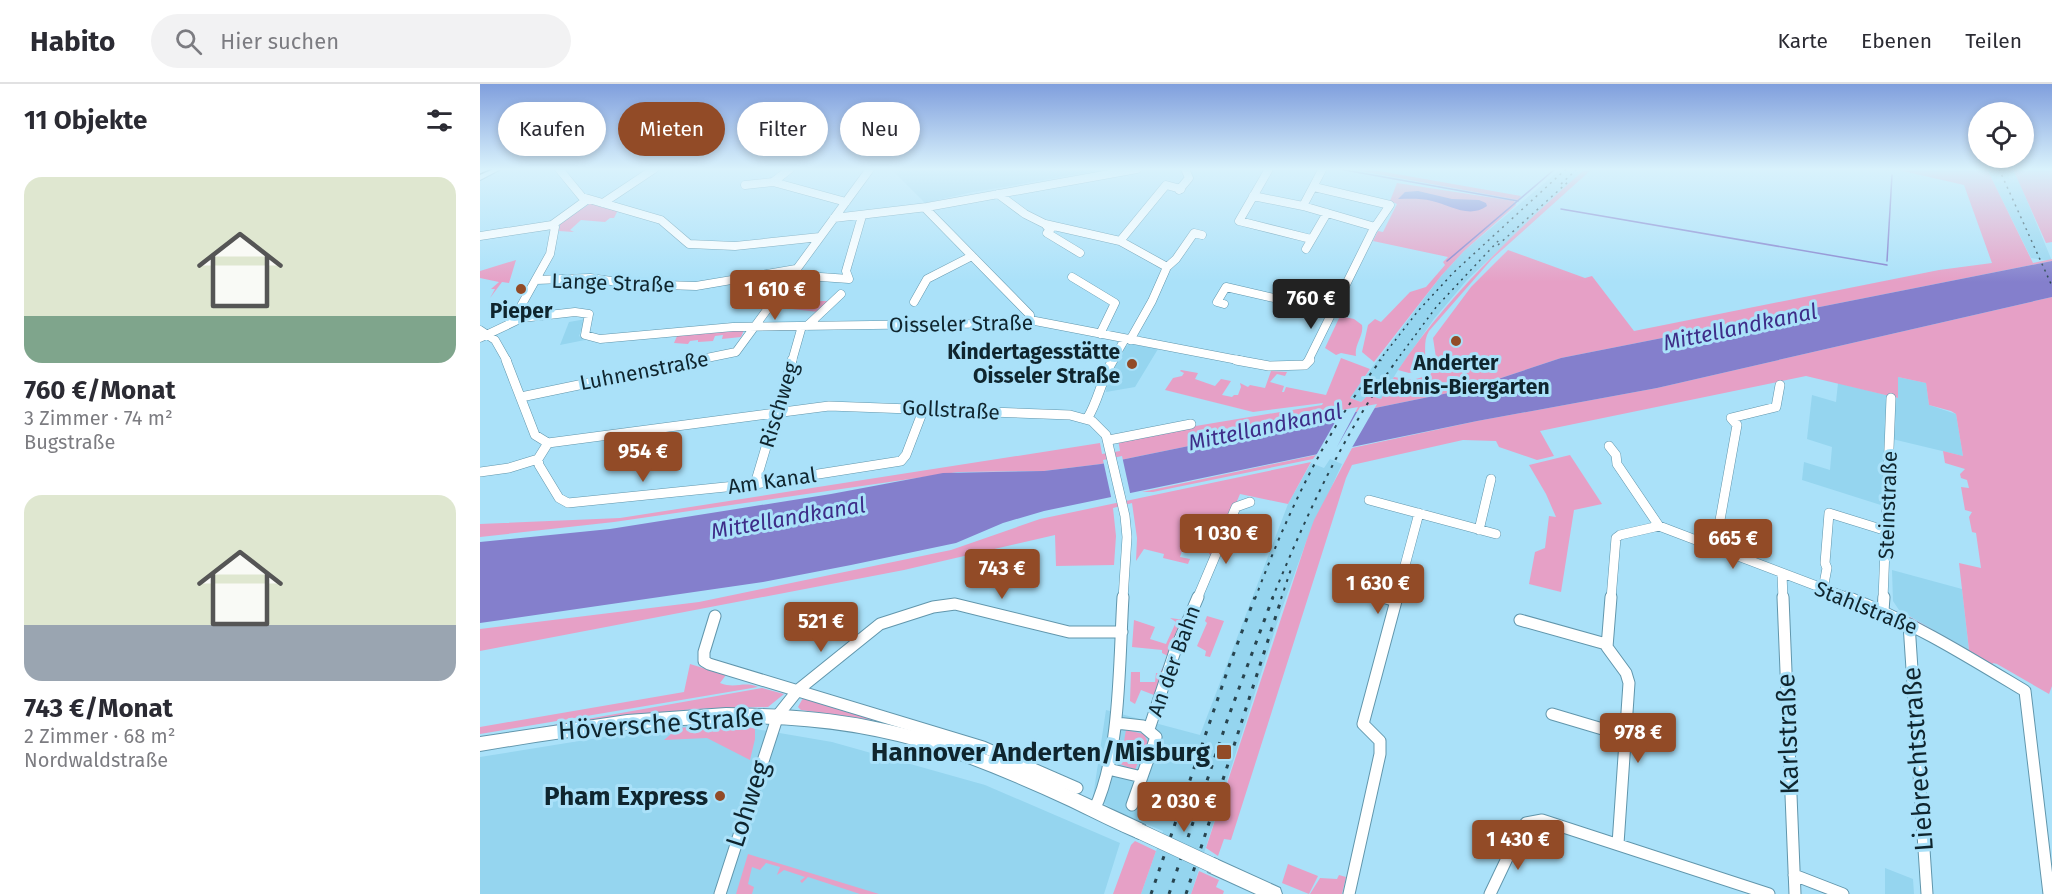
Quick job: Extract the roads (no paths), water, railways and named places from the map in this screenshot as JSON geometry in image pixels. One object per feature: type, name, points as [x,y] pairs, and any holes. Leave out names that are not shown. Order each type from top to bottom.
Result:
[{"type":"main road","name":"Höversche Straße","points":[[480,744],[671,718],[778,715],[872,728],[1002,769],[1084,800],[1139,831],[1274,894]]},
{"type":"street","points":[[480,236],[552,225],[580,207]]},
{"type":"street","points":[[616,207],[661,220],[689,244],[750,246],[820,237]]},
{"type":"street","name":"Luhnenstraße","points":[[521,397],[731,354],[740,348],[842,207]]},
{"type":"street","points":[[834,218],[931,207]]},
{"type":"street","points":[[1015,207],[1045,224],[1120,241],[1167,267]]},
{"type":"street","points":[[1120,241],[1148,207]]},
{"type":"street","points":[[1247,207],[1239,221],[1311,239]]},
{"type":"street","points":[[1307,207],[1375,226]]},
{"type":"street","points":[[1224,304],[1217,302],[1226,287],[1334,312],[1375,226],[1387,207]]},
{"type":"street","points":[[926,209],[1030,315],[1030,320]]},
{"type":"street","points":[[1306,249],[1327,213]]},
{"type":"street","name":"Lange Straße","points":[[536,280],[591,278],[644,285],[696,286],[794,272],[849,279],[846,271],[862,216]]},
{"type":"street","points":[[1045,224],[1050,230],[1047,233],[1080,253]]},
{"type":"street","points":[[484,337],[512,322],[550,254],[555,227],[552,225]]},
{"type":"street","points":[[715,616],[704,652],[704,661],[776,687],[798,690],[981,746],[1084,800],[1102,794],[1116,723],[1127,537],[1108,440],[1100,427],[1087,419],[1096,404],[1102,378],[1152,301],[1167,267],[1176,260],[1194,233],[1202,235]]},
{"type":"street","points":[[914,302],[927,279],[972,256]]},
{"type":"street","points":[[1072,277],[1115,303],[1100,334]]},
{"type":"street","points":[[805,326],[841,294]]},
{"type":"street","name":"Oisseler Straße","points":[[512,322],[551,314],[586,313],[590,316],[585,335],[590,339],[600,339],[699,329],[1018,323],[1030,320],[1271,366],[1307,364],[1334,312]]},
{"type":"street","name":"Rischweg","points":[[755,484],[805,326]]},
{"type":"street","points":[[480,330],[484,337],[499,344],[535,435],[548,442],[539,462],[480,472]]},
{"type":"street","points":[[1715,548],[1737,425],[1731,418],[1776,407],[1779,385]]},
{"type":"street","name":"Steinstraße","points":[[1882,611],[1892,398]]},
{"type":"street","name":"Gollstraße","points":[[548,442],[829,406],[924,408],[1070,416],[1087,419]]},
{"type":"street","name":"Am Kanal","points":[[539,462],[559,498],[568,503],[755,484],[901,461],[906,455],[924,408]]},
{"type":"street","points":[[1108,440],[1191,424]]},
{"type":"street","points":[[1609,446],[1616,455],[1617,464],[1659,526],[1620,535],[1616,538],[1606,644],[1626,673],[1629,683],[1618,844]]},
{"type":"street","points":[[1479,530],[1491,479]]},
{"type":"street","points":[[1369,500],[1496,534]]},
{"type":"street","name":"An der Bahn","points":[[1149,729],[1176,651],[1236,507],[1250,502]]},
{"type":"street","points":[[1349,894],[1380,754],[1380,741],[1363,724],[1419,513]]},
{"type":"street","points":[[1823,590],[1827,568],[1825,563],[1829,513],[1887,531]]},
{"type":"street","name":"Stahlstraße","points":[[1659,526],[1882,611],[1909,624],[2025,691],[2049,894]]},
{"type":"street","name":"Karlstraße","points":[[1782,574],[1795,894]]},
{"type":"street","points":[[1339,585],[1396,601]]},
{"type":"street","points":[[778,715],[798,690],[880,624],[944,605],[972,606],[1069,632],[1122,632]]},
{"type":"street","points":[[1520,620],[1606,644]]},
{"type":"street","name":"Liebrechtstraße","points":[[1909,624],[1927,894]]},
{"type":"street","points":[[1552,714],[1626,736]]},
{"type":"street","name":"Lohweg","points":[[720,894],[778,715]]},
{"type":"street","name":"An der Bahn","points":[[1116,723],[1131,722],[1149,729],[1156,737],[1155,745],[1131,805]]},
{"type":"street","points":[[1108,769],[1142,777]]},
{"type":"street","points":[[1490,894],[1520,831],[1526,824],[1533,821],[1550,822],[1769,894]]},
{"type":"street","points":[[1794,875],[1843,894]]},
{"type":"water","points":[[1450,207],[1486,207],[1473,211]]},
{"type":"water","name":"Mittellandkanal","points":[[2052,261],[2052,297],[1657,388],[1477,421],[1044,511],[1003,523],[956,543],[851,565],[763,582],[480,623],[480,542],[610,529],[831,494],[943,473],[1044,471],[1101,464],[1468,389],[1561,358]]},
{"type":"waterway","points":[[1447,261],[1511,207]]},
{"type":"waterway","points":[[1887,261],[1890,207]]},
{"type":"waterway","points":[[1561,209],[1887,265]]},
{"type":"railway","points":[[1379,361],[1418,311],[1453,273],[1525,207]]},
{"type":"railway","points":[[1498,245],[1540,207]]},
{"type":"railway","points":[[2016,207],[2052,286]]},
{"type":"railway","points":[[1396,361],[1437,306],[1501,238]]},
{"type":"railway","points":[[1255,599],[1280,536],[1325,444],[1342,415],[1381,360]]},
{"type":"railway","points":[[1272,599],[1327,475],[1360,416],[1397,360]]},
{"type":"railway","points":[[1281,599],[1292,566]]},
{"type":"railway","points":[[1151,894],[1255,597]]},
{"type":"railway","points":[[1169,894],[1228,718],[1273,597]]},
{"type":"railway","points":[[1186,894],[1282,597]]},
{"type":"place","name":"Pieper","points":[[521,289]]},
{"type":"place","name":"Anderter Erlebnis-Biergarten","points":[[1456,341]]},
{"type":"place","name":"Kindertagesstätte Oisseler Straße","points":[[1132,364]]},
{"type":"place","name":"Hannover Anderten/Misburg","points":[[1224,752]]},
{"type":"place","name":"Pham Express","points":[[720,796]]}]
